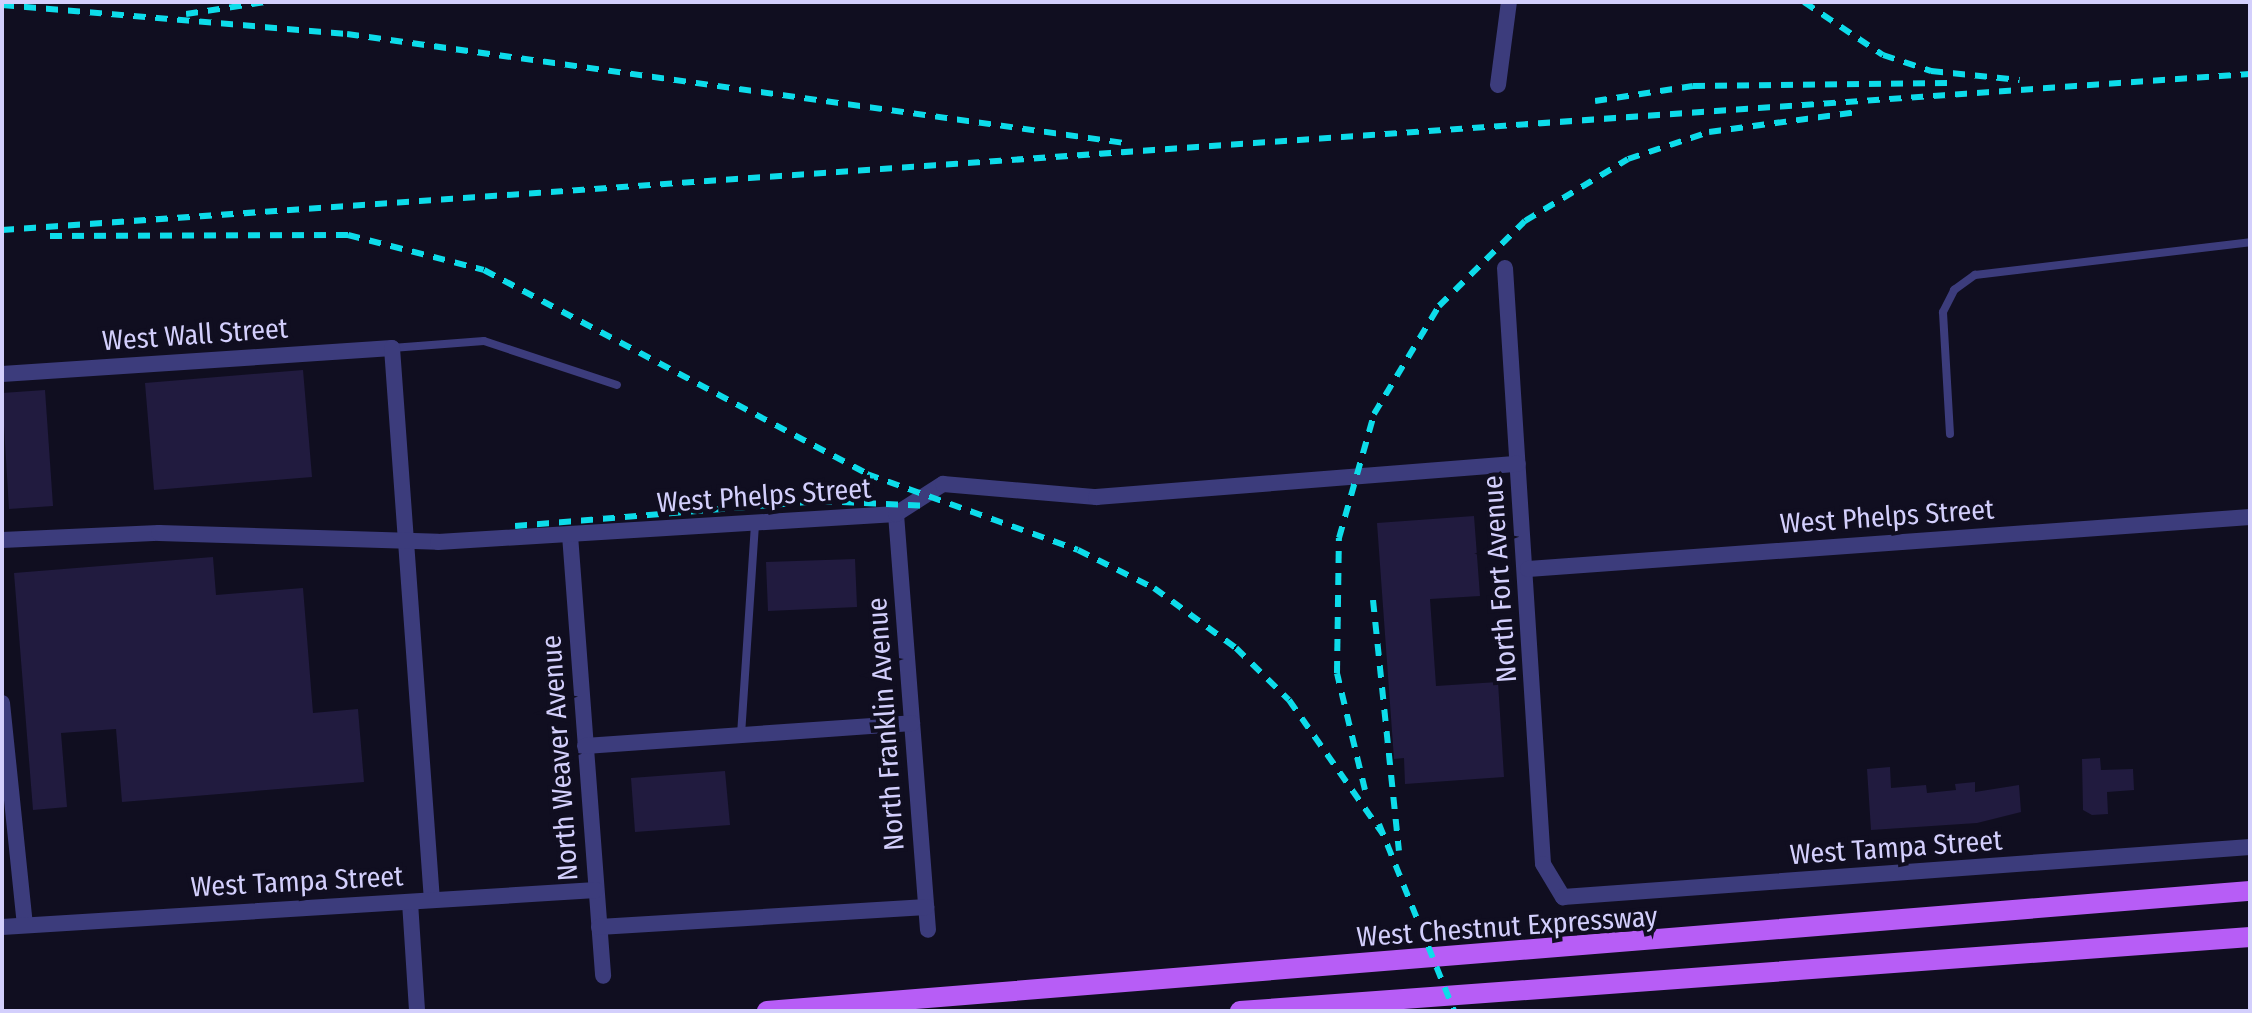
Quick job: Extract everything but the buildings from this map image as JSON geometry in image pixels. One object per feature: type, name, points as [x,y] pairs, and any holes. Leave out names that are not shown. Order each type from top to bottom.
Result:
[{"type":"main road","name":"West Chestnut Expressway","points":[[767,1011],[2250,891]]},
{"type":"main road","points":[[1240,1011],[1339,1007],[2250,937]]},
{"type":"street","points":[[1498,85],[1509,2]]},
{"type":"street","name":"North Fort Avenue","points":[[1505,268],[1528,569],[1543,864],[1552,885]]},
{"type":"street","points":[[392,348],[432,900]]},
{"type":"street","name":"West Wall Street","points":[[2,374],[392,348]]},
{"type":"street","name":"West Phelps Street","points":[[2,540],[146,533],[404,539],[570,535],[896,514],[943,484],[1096,497],[1518,464]]},
{"type":"street","name":"North Franklin Avenue","points":[[896,514],[928,930]]},
{"type":"street","name":"West Phelps Street","points":[[1528,569],[2250,517]]},
{"type":"street","name":"North Weaver Avenue","points":[[570,535],[603,976]]},
{"type":"street","points":[[2,703],[25,925]]},
{"type":"street","points":[[585,746],[912,723]]},
{"type":"street","name":"West Tampa Street","points":[[1552,885],[1578,899],[2250,847]]},
{"type":"street","name":"West Tampa Street","points":[[2,927],[596,890]]},
{"type":"street","points":[[410,902],[417,1011]]},
{"type":"street","points":[[599,927],[926,907]]},
{"type":"lane","points":[[1950,434],[1943,312],[1954,290],[1975,275],[2250,242]]},
{"type":"lane","points":[[392,348],[484,341],[617,385]]},
{"type":"lane","points":[[741,735],[755,523]]},
{"type":"railway","points":[[186,14],[265,2]]},
{"type":"railway","points":[[1804,2],[1883,55],[1931,71],[2020,80]]},
{"type":"railway","points":[[2,5],[347,34],[1125,143]]},
{"type":"railway","points":[[2,230],[2250,74]]},
{"type":"railway","points":[[1595,101],[1693,86],[1948,83]]},
{"type":"railway","points":[[1365,790],[1337,673],[1339,538],[1374,414],[1439,306],[1525,221],[1628,159],[1709,132],[1856,112]]},
{"type":"railway","points":[[50,236],[348,235],[484,270],[867,474],[1078,550],[1154,588],[1236,648],[1289,700],[1383,834]]},
{"type":"railway","points":[[515,526],[820,501],[930,506]]},
{"type":"railway","points":[[1373,600],[1399,851]]},
{"type":"railway","points":[[1379,824],[1454,1011]]}]
